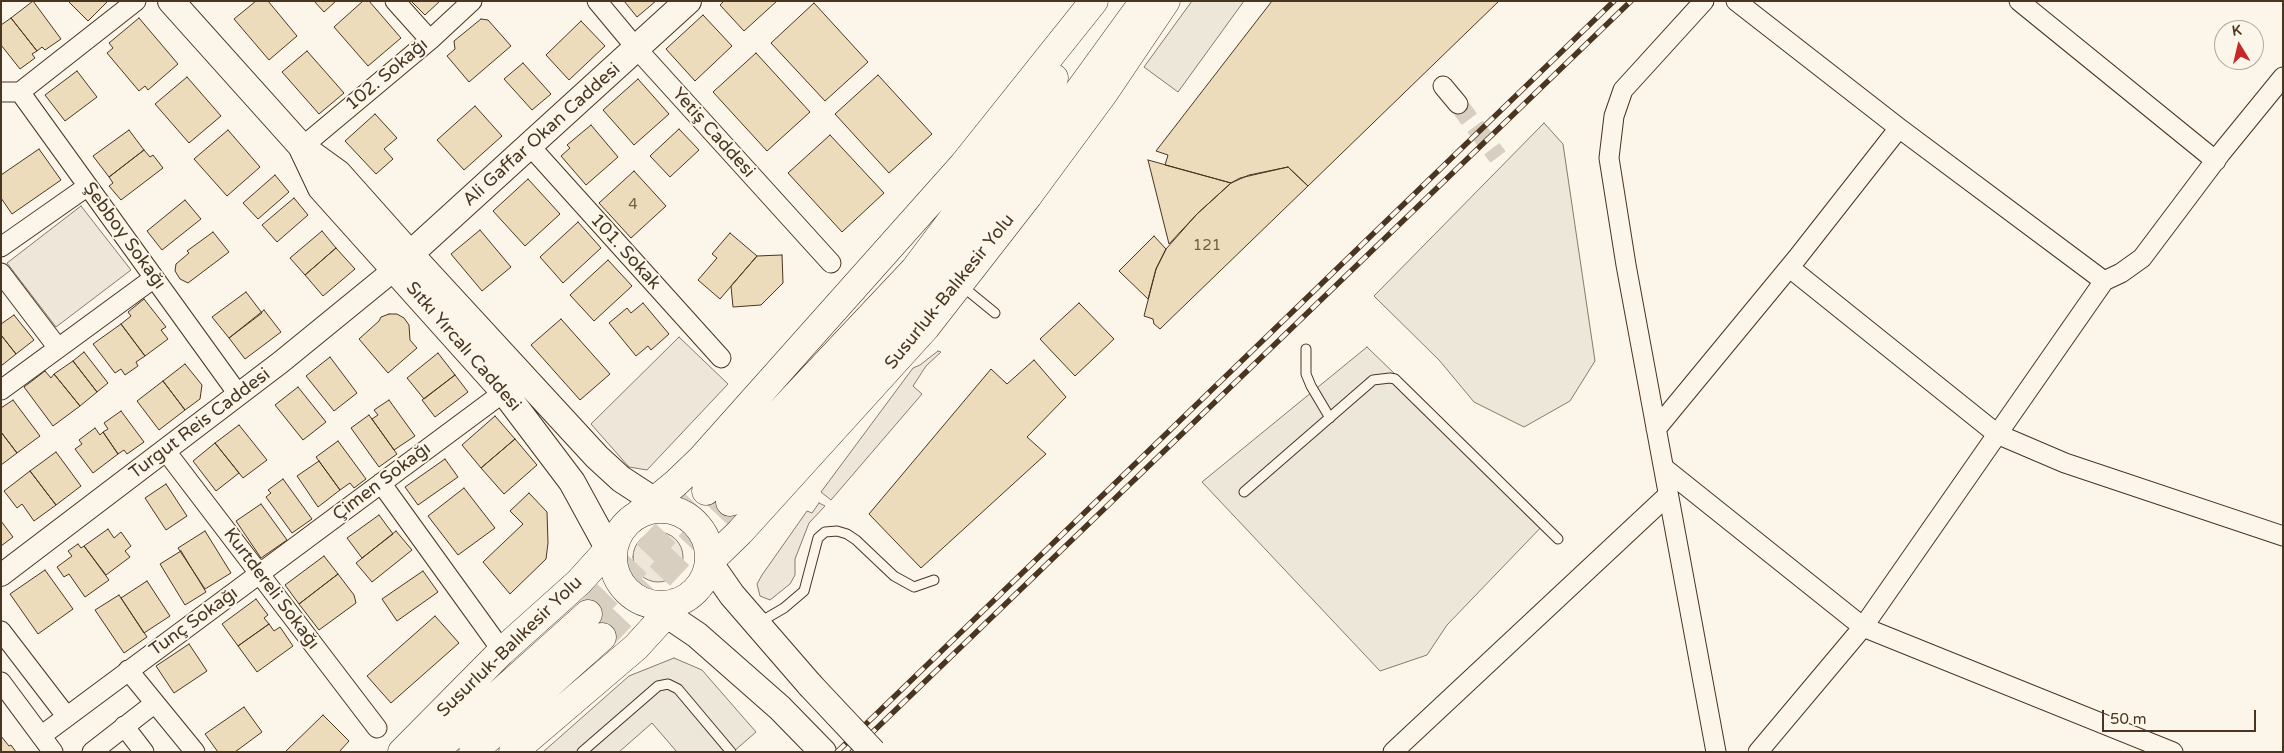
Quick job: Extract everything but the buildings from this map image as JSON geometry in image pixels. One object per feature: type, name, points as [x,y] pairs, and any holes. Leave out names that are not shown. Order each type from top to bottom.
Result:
[{"type":"highway","points":[[665,607],[636,598],[624,587],[616,573],[612,549],[624,527],[652,509],[702,458],[963,165],[1094,1]]},
{"type":"highway","points":[[706,491],[915,269],[996,161],[1108,1]]},
{"type":"highway","name":"Susurluk-Balıkesir Yolu","points":[[730,502],[940,275],[1020,172],[1144,1]]},
{"type":"highway","name":"Susurluk-Balıkesir Yolu","points":[[709,562],[740,532],[926,328],[1104,93],[1166,1]]},
{"type":"highway","points":[[513,752],[636,647],[665,607],[689,596],[706,575],[709,562],[708,547],[698,527],[681,513],[652,509]]},
{"type":"highway","name":"Susurluk-Balıkesir Yolu","points":[[402,752],[501,652],[579,582],[612,549]]},
{"type":"highway","name":"Susurluk-Balıkesir Yolu","points":[[434,752],[595,625],[473,752]]},
{"type":"main road","name":"Sıtkı Yırcalı Caddesi","points":[[171,1],[302,147],[321,188],[403,262],[652,509]]},
{"type":"main road","name":"Ali Gaffar Okan Caddesi","points":[[403,262],[688,1]]},
{"type":"main road","name":"Sıtkı Yırcalı Caddesi","points":[[403,262],[572,482],[612,549]]},
{"type":"main road","points":[[709,562],[732,595],[810,685],[873,752]]},
{"type":"main road","points":[[665,607],[780,708],[824,752]]},
{"type":"street","points":[[1,92],[20,92],[136,1]]},
{"type":"street","points":[[395,1],[430,40]]},
{"type":"street","name":"102. Sokağı","points":[[302,147],[430,40],[472,1]]},
{"type":"street","name":"Yetiş Caddesi","points":[[597,1],[637,49],[831,263]]},
{"type":"street","points":[[1704,1],[1623,90],[1614,116],[1609,158],[1626,265],[1716,752]]},
{"type":"street","points":[[1736,1],[1899,128],[2104,281]]},
{"type":"street","points":[[2019,1],[2216,160]]},
{"type":"street","points":[[1758,752],[1863,627],[2104,281],[2121,273],[2142,258],[2216,160],[2283,77]]},
{"type":"street","points":[[1443,86],[1458,104]]},
{"type":"street","name":"Şebboy Sokağı","points":[[20,92],[238,394]]},
{"type":"street","points":[[1656,429],[1790,268],[1899,128]]},
{"type":"street","name":"101. Sokak","points":[[530,146],[721,358]]},
{"type":"street","points":[[1,247],[88,186]]},
{"type":"street","name":"Turgut Reis Caddesi","points":[[1,574],[238,394],[403,262]]},
{"type":"street","points":[[1790,268],[1997,434],[2065,463],[2283,536]]},
{"type":"street","points":[[1,273],[58,348]]},
{"type":"street","points":[[1,390],[154,278]]},
{"type":"street","name":"Çimen Sokağı","points":[[260,573],[504,392]]},
{"type":"street","name":"Kurtdereli Sokağı","points":[[165,450],[377,728]]},
{"type":"street","points":[[1664,468],[1863,627],[2173,752]]},
{"type":"street","points":[[381,483],[495,641]]},
{"type":"street","points":[[1393,752],[1668,495]]},
{"type":"street","name":"Tunç Sokağı","points":[[41,736],[260,573]]},
{"type":"street","points":[[1,631],[66,717]]},
{"type":"street","points":[[128,670],[195,752]]},
{"type":"street","points":[[1,682],[53,752]]},
{"type":"street","points":[[92,752],[154,703]]},
{"type":"street","points":[[124,726],[144,752]]},
{"type":"lane","points":[[960,284],[995,312]]},
{"type":"lane","points":[[1306,349],[1306,374],[1310,386],[1330,418]]},
{"type":"lane","points":[[1244,492],[1374,380],[1386,377],[1395,379],[1558,539]]},
{"type":"lane","points":[[758,624],[784,608],[804,591],[818,538],[825,532],[837,530],[847,534],[856,540],[894,576],[914,587],[934,580]]},
{"type":"lane","points":[[582,752],[658,686],[668,684],[678,689],[731,752]]},
{"type":"shaded area","points":[[1192,1],[1244,1],[1178,92],[1144,67]]},
{"type":"shaded area","points":[[1544,123],[1563,144],[1595,361],[1570,401],[1524,427],[1474,402],[1439,360],[1374,296]]},
{"type":"shaded area","points":[[81,206],[131,270],[56,327],[7,263]]},
{"type":"shaded area","points":[[679,337],[728,384],[647,470],[629,467],[591,424]]},
{"type":"shaded area","points":[[1367,347],[1547,521],[1447,625],[1427,655],[1380,671],[1202,482]]},
{"type":"shaded area","points":[[938,351],[941,352],[926,366],[913,386],[922,394],[831,500],[821,492],[913,368]]},
{"type":"shaded area","points":[[819,503],[825,506],[809,523],[795,559],[795,575],[790,584],[770,600],[760,596],[757,584],[762,575],[807,511],[812,513]]},
{"type":"shaded area","points":[[653,532],[663,532],[676,539],[683,552],[683,562],[676,575],[663,582],[653,582],[644,578],[637,571],[633,562],[633,552],[637,543],[644,536]]},
{"type":"shaded area","points":[[674,658],[702,670],[756,732],[733,752],[677,752],[652,723],[619,752],[543,752],[629,676]]},
{"type":"tunnel","points":[[1458,104],[1498,157]]},
{"type":"tunnel","points":[[588,614],[706,491]]},
{"type":"tunnel","points":[[602,637],[730,502]]},
{"type":"railway","points":[[837,752],[1614,1]]},
{"type":"railway","points":[[852,752],[1631,1]]}]
